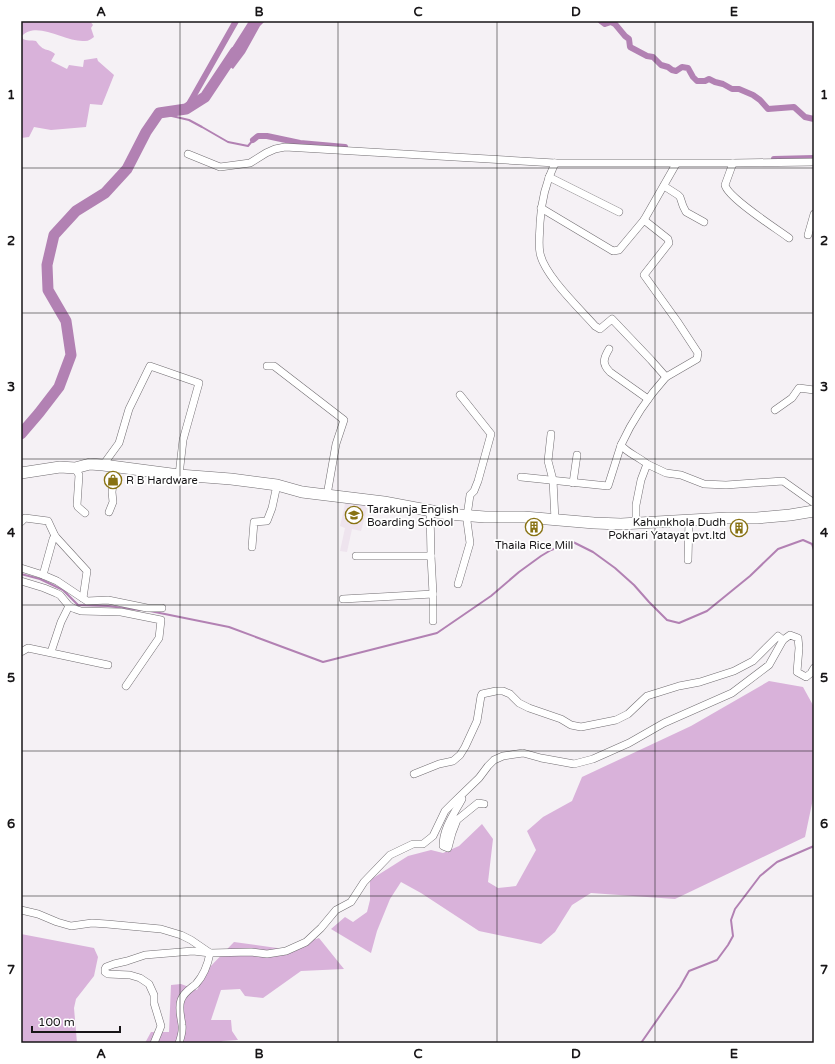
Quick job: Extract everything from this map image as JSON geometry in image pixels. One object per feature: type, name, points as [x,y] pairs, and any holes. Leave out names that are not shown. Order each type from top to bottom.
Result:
[{"type":"main road","points":[[21,473],[60,467],[75,468],[90,464],[103,465],[179,475],[231,479],[277,485],[302,492],[384,502],[448,514],[485,517],[524,517],[594,523],[636,523],[727,518],[757,518],[790,516],[814,511]]},
{"type":"street","points":[[188,154],[220,167],[250,164],[266,153],[285,147],[555,163],[733,164],[814,162]]},
{"type":"street","points":[[555,163],[545,189],[541,208],[538,247],[540,256],[546,268],[552,279],[595,326],[600,329],[612,319],[666,377]]},
{"type":"street","points":[[541,208],[613,251],[620,250],[644,220],[676,164]]},
{"type":"street","points":[[733,164],[725,185],[726,188],[745,206],[789,238]]},
{"type":"street","points":[[549,177],[619,212]]},
{"type":"street","points":[[664,186],[678,195],[686,212],[704,222]]},
{"type":"street","points":[[808,235],[814,214]]},
{"type":"street","points":[[521,477],[608,486],[628,428],[666,377],[698,359],[698,353],[644,275],[669,241],[664,235],[644,220]]},
{"type":"street","points":[[609,349],[604,356],[606,368],[648,400]]},
{"type":"street","points":[[103,465],[119,442],[129,409],[150,366],[199,383],[184,440],[179,475]]},
{"type":"street","points":[[270,366],[344,420],[336,444],[327,496]]},
{"type":"street","points":[[774,410],[792,398],[799,388],[814,390]]},
{"type":"street","points":[[458,584],[470,543],[467,521],[470,495],[474,491],[478,481],[491,434],[460,395]]},
{"type":"street","points":[[551,434],[548,461],[553,480],[555,520]]},
{"type":"street","points":[[621,445],[624,449],[648,464],[666,473],[680,475],[704,484],[726,485],[783,481],[814,503]]},
{"type":"street","points":[[573,483],[577,455]]},
{"type":"street","points":[[636,523],[636,505],[641,480],[648,464]]},
{"type":"street","points":[[109,512],[113,502],[112,492],[116,467]]},
{"type":"street","points":[[75,468],[79,475],[77,504],[78,507],[85,513]]},
{"type":"street","points":[[252,547],[254,522],[267,521],[272,508],[277,485]]},
{"type":"street","points":[[430,510],[433,621]]},
{"type":"street","points":[[21,522],[25,518],[48,521],[55,536],[87,571],[83,598]]},
{"type":"street","points":[[688,560],[689,520]]},
{"type":"street","points":[[43,576],[55,536]]},
{"type":"street","points":[[356,556],[431,556]]},
{"type":"street","points":[[21,568],[56,581],[87,601],[108,600],[147,608],[162,608]]},
{"type":"street","points":[[21,581],[60,595],[69,606],[81,611],[121,612],[161,620],[159,638],[126,686]]},
{"type":"street","points":[[343,599],[433,594]]},
{"type":"street","points":[[51,652],[61,622],[69,606]]},
{"type":"street","points":[[154,1043],[161,1026],[154,1003],[154,995],[149,984],[140,978],[130,975],[108,974],[105,972],[106,967],[145,956],[192,951],[210,953],[251,952],[267,954],[286,951],[306,942],[321,928],[336,910],[351,902],[364,882],[390,855],[413,844],[423,844],[433,836],[445,811],[479,778],[494,760],[503,756],[523,754],[574,764],[593,759],[629,743],[664,722],[732,693],[769,666],[782,640],[790,635],[798,638],[799,648],[797,672],[806,677],[814,668]]},
{"type":"street","points":[[414,774],[440,764],[453,762],[460,755],[466,747],[477,721],[482,694],[503,691],[510,694],[519,703],[529,708],[571,725],[581,727],[616,720],[628,714],[647,696],[734,671],[753,661],[778,636],[782,640]]},
{"type":"street","points":[[21,652],[28,648],[108,665]]},
{"type":"street","points":[[458,798],[462,800],[447,826],[443,840],[443,846],[448,848],[457,820],[478,803],[484,804]]},
{"type":"street","points":[[21,910],[38,914],[71,926],[92,923],[161,929],[181,935],[210,953]]},
{"type":"street","points":[[179,1043],[182,1026],[180,1001],[184,993],[196,984],[201,976],[210,953]]},
{"type":"shaded area","points":[[21,21],[90,21],[93,25],[91,28],[94,37],[86,41],[78,41],[36,30],[28,32],[22,36],[23,39],[36,41],[43,49],[55,54],[51,61],[67,69],[69,65],[83,67],[84,60],[97,58],[98,61],[114,75],[102,105],[90,104],[86,127],[51,130],[34,127],[29,137],[21,138]]},
{"type":"shaded area","points":[[249,21],[265,21],[260,26],[245,53],[233,69],[223,62]]},
{"type":"shaded area","name":"Tarakunja English Boarding School","points":[[346,500],[368,505],[361,531],[352,529],[347,552],[340,551],[345,528],[340,526]]},
{"type":"shaded area","points":[[769,681],[803,687],[814,707],[814,794],[805,837],[675,899],[591,893],[572,905],[555,932],[541,944],[479,931],[421,893],[401,882],[390,899],[377,931],[371,953],[331,929],[345,917],[353,922],[367,912],[370,900],[370,880],[408,856],[431,850],[443,853],[459,846],[482,824],[493,839],[488,882],[498,888],[516,886],[536,850],[527,831],[543,817],[572,801],[582,777],[691,726]]},
{"type":"shaded area","points":[[21,934],[94,948],[98,957],[94,976],[76,999],[74,1008],[77,1043],[21,1043]]},
{"type":"shaded area","points":[[319,938],[344,969],[301,971],[263,998],[245,996],[240,989],[221,990],[211,1020],[231,1020],[232,1031],[238,1040],[223,1041],[219,1043],[145,1043],[151,1032],[169,1032],[171,985],[181,984],[197,990],[207,970],[234,942],[284,949]]},
{"type":"waterway","points":[[186,109],[236,21]]},
{"type":"waterway","points":[[601,21],[605,24],[611,22],[615,24],[629,39],[630,47],[647,56],[653,57],[661,65],[676,71],[682,67],[688,68],[697,81],[705,81],[709,79],[732,89],[739,89],[753,95],[768,109],[794,107],[805,117],[814,119]]},
{"type":"waterway","points":[[21,434],[59,387],[71,355],[66,321],[48,290],[47,265],[54,235],[76,211],[105,193],[127,169],[146,132],[159,113],[186,109],[205,97],[235,52]]},
{"type":"waterway","points":[[159,113],[189,120],[228,142],[248,146],[253,140]]},
{"type":"waterway","points":[[253,140],[258,136],[267,136],[300,143],[345,147]]},
{"type":"waterway","points":[[774,159],[814,158]]},
{"type":"waterway","points":[[150,611],[229,627],[323,662],[437,633],[491,596],[519,572],[541,556],[551,550],[573,542],[593,552],[615,568],[634,585],[667,620],[679,623],[707,611],[750,576],[778,549],[803,540],[812,544],[814,550]]},
{"type":"waterway","points":[[21,574],[40,579],[63,590],[78,605],[108,606],[140,610]]},
{"type":"waterway","points":[[641,1043],[680,987],[689,971],[717,960],[728,945],[733,936],[731,920],[735,909],[760,876],[777,862],[814,846]]},
{"type":"place","name":"R B Hardware","points":[[113,480]]},
{"type":"place","name":"Tarakunja English Boarding School","points":[[354,515]]},
{"type":"place","name":"Thaila Rice Mill","points":[[534,527]]},
{"type":"place","name":"Kahunkhola Dudh Pokhari Yatayat pvt.ltd","points":[[739,528]]}]
